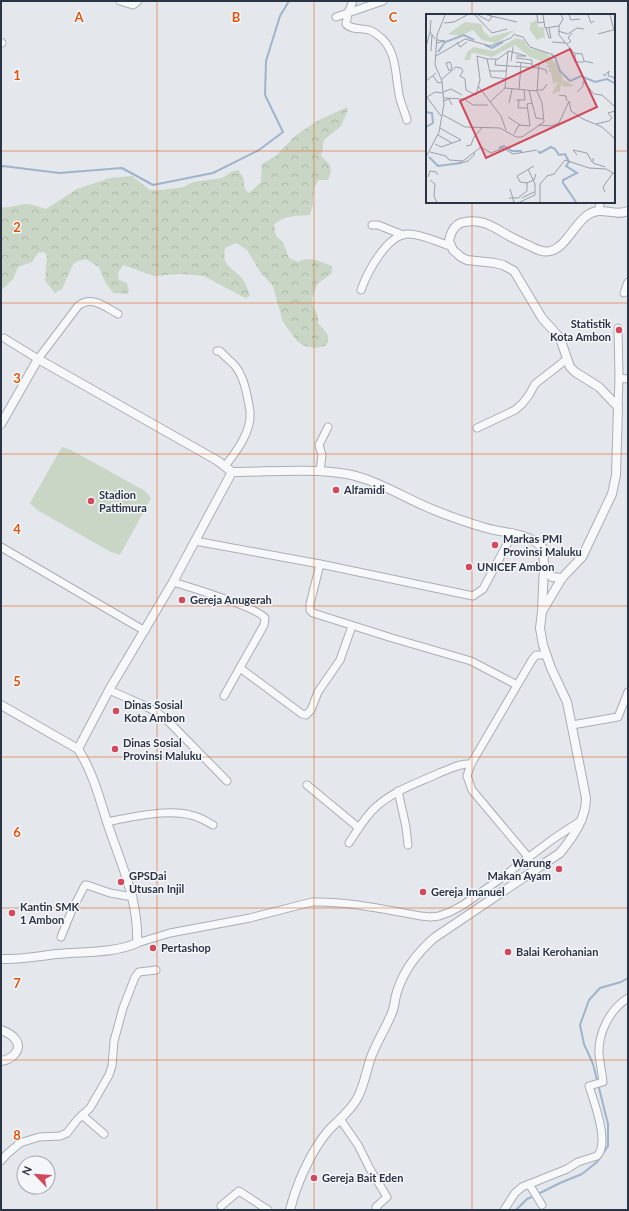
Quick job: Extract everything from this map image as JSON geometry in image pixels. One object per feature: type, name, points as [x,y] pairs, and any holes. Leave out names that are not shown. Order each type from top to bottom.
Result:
[{"type":"street","points":[[120,1],[133,5],[138,1]]},
{"type":"street","points":[[353,1],[348,13],[346,22],[347,26],[368,30],[385,41],[390,50],[395,66],[400,100],[407,120]]},
{"type":"street","points":[[336,17],[383,1]]},
{"type":"street","points":[[618,407],[599,387],[572,370],[560,338],[542,318],[514,271],[503,265],[495,263],[461,258],[456,254],[448,241],[453,229],[462,222],[474,221],[492,225],[534,248],[545,252],[560,247],[584,218],[600,206],[622,214],[628,211]]},
{"type":"street","points":[[372,225],[378,225],[403,236]]},
{"type":"street","points":[[361,290],[374,263],[391,243],[403,236],[415,235],[450,246]]},
{"type":"street","points":[[624,293],[628,282]]},
{"type":"street","points":[[2,420],[38,359],[78,306],[88,301],[96,302],[118,314]]},
{"type":"street","points":[[542,612],[562,578],[582,557],[612,494],[616,475],[619,378],[618,328]]},
{"type":"street","points":[[4,338],[38,359],[158,426],[225,466],[232,472],[320,471],[359,477],[435,510],[489,529],[513,533],[530,538],[543,548],[542,612],[540,628],[546,656],[567,702],[586,798],[586,808],[582,820],[560,853],[434,938],[421,949],[404,974],[397,991],[392,1010],[370,1060],[363,1088],[352,1107],[328,1132],[312,1156],[299,1182],[290,1210]]},
{"type":"street","points":[[217,351],[236,367],[242,376],[246,387],[250,411],[250,420],[245,434],[236,452],[225,466]]},
{"type":"street","points":[[477,428],[515,410],[526,400],[535,384],[567,359]]},
{"type":"street","points":[[619,378],[628,379]]},
{"type":"street","points":[[320,471],[322,455],[319,445],[328,427]]},
{"type":"street","points":[[78,749],[109,690],[173,582],[232,472]]},
{"type":"street","points":[[195,541],[320,564],[473,596],[477,595],[483,589],[513,533]]},
{"type":"street","points":[[1,548],[145,631]]},
{"type":"street","points":[[320,564],[310,604],[310,610],[313,613],[471,661],[517,685]]},
{"type":"street","points":[[543,569],[552,577],[562,578]]},
{"type":"street","points":[[173,582],[247,607],[264,616],[266,621],[224,696]]},
{"type":"street","points":[[240,668],[302,714],[306,715],[311,710],[318,692],[340,660],[352,626]]},
{"type":"street","points":[[529,858],[472,790],[467,776],[471,764],[534,657],[539,655],[546,656]]},
{"type":"street","points":[[109,690],[158,713],[169,722],[228,781]]},
{"type":"street","points":[[572,725],[618,717],[628,692]]},
{"type":"street","points":[[1,705],[78,749],[84,759],[90,772],[133,897],[137,922],[137,943]]},
{"type":"street","points":[[348,843],[376,806],[398,791],[461,763],[471,764]]},
{"type":"street","points":[[307,785],[358,828]]},
{"type":"street","points":[[398,791],[406,827],[408,845]]},
{"type":"street","points":[[107,822],[126,818],[180,813],[191,815],[213,825]]},
{"type":"street","points":[[1,959],[16,960],[56,954],[112,950],[170,933],[250,918],[312,902],[358,905],[421,916],[439,916],[463,905],[553,839],[582,820]]},
{"type":"street","points":[[61,937],[72,910],[85,885],[110,893],[133,897]]},
{"type":"street","points":[[1,1161],[14,1147],[26,1141],[39,1137],[64,1135],[90,1108],[109,1075],[112,1066],[114,1041],[123,1008],[135,977],[139,972],[156,970]]},
{"type":"street","points":[[504,1210],[514,1193],[522,1187],[599,1154],[602,1145],[602,1132],[590,1086],[602,1083],[599,1053],[603,1031],[611,1014],[617,1006],[628,998]]},
{"type":"street","points":[[1,1030],[15,1039],[18,1049],[9,1059],[1,1061]]},
{"type":"street","points":[[82,1115],[104,1134]]},
{"type":"street","points":[[340,1119],[358,1145],[388,1197],[376,1207],[377,1210]]},
{"type":"street","points":[[529,1184],[538,1199]]},
{"type":"street","points":[[221,1206],[239,1191],[268,1210]]},
{"type":"green space","points":[[347,107],[348,110],[341,126],[324,140],[321,156],[329,164],[331,172],[328,180],[319,180],[315,185],[313,205],[310,215],[282,219],[274,225],[276,236],[283,242],[289,258],[298,262],[311,259],[332,266],[332,273],[317,284],[312,299],[313,306],[318,316],[318,323],[328,335],[328,342],[325,346],[316,348],[304,346],[297,341],[283,322],[273,286],[261,273],[247,250],[236,243],[225,248],[224,254],[227,265],[240,276],[245,283],[250,296],[245,298],[204,276],[182,274],[154,276],[123,265],[118,273],[119,280],[127,283],[129,291],[127,294],[113,293],[105,282],[99,267],[86,259],[73,264],[62,289],[55,293],[45,281],[47,255],[43,252],[38,253],[32,262],[18,267],[13,279],[1,291],[1,207],[7,208],[27,204],[46,209],[77,189],[110,178],[132,176],[150,190],[162,190],[184,187],[193,182],[222,178],[231,172],[238,170],[243,177],[245,189],[249,193],[261,182],[262,164],[276,156],[295,136],[317,121]]},
{"type":"green space","points":[[62,447],[71,450],[145,491],[151,498],[120,555],[111,552],[37,510],[30,503]]},
{"type":"waterway","points":[[1,167],[3,166],[59,173],[122,168],[153,185],[213,173],[259,150],[283,132],[265,95],[266,61],[280,16],[289,1]]},
{"type":"waterway","points":[[538,1194],[582,1174],[597,1162],[608,1146],[608,1124],[593,1064],[584,1044],[580,1025],[589,1000],[600,988],[621,982],[628,978]]},
{"type":"waterway","points":[[516,1210],[527,1199],[534,1196]]},
{"type":"place","name":"Statistik Kota Ambon","points":[[619,330]]},
{"type":"place","name":"Alfamidi","points":[[336,490]]},
{"type":"place","name":"Stadion Pattimura","points":[[91,501]]},
{"type":"place","name":"Markas PMI Provinsi Maluku","points":[[495,545]]},
{"type":"place","name":"UNICEF Ambon","points":[[469,567]]},
{"type":"place","name":"Gereja Anugerah","points":[[182,600]]},
{"type":"place","name":"Dinas Sosial Kota Ambon","points":[[116,711]]},
{"type":"place","name":"Dinas Sosial Provinsi Maluku","points":[[115,749]]},
{"type":"place","name":"Warung Makan Ayam","points":[[559,869]]},
{"type":"place","name":"GPSDai Utusan Injil","points":[[121,882]]},
{"type":"place","name":"Gereja Imanuel","points":[[423,892]]},
{"type":"place","name":"Kantin SMK 1 Ambon","points":[[12,913]]},
{"type":"place","name":"Pertashop","points":[[153,948]]},
{"type":"place","name":"Balai Kerohanian","points":[[508,952]]},
{"type":"place","name":"Gereja Bait Eden","points":[[314,1178]]}]
